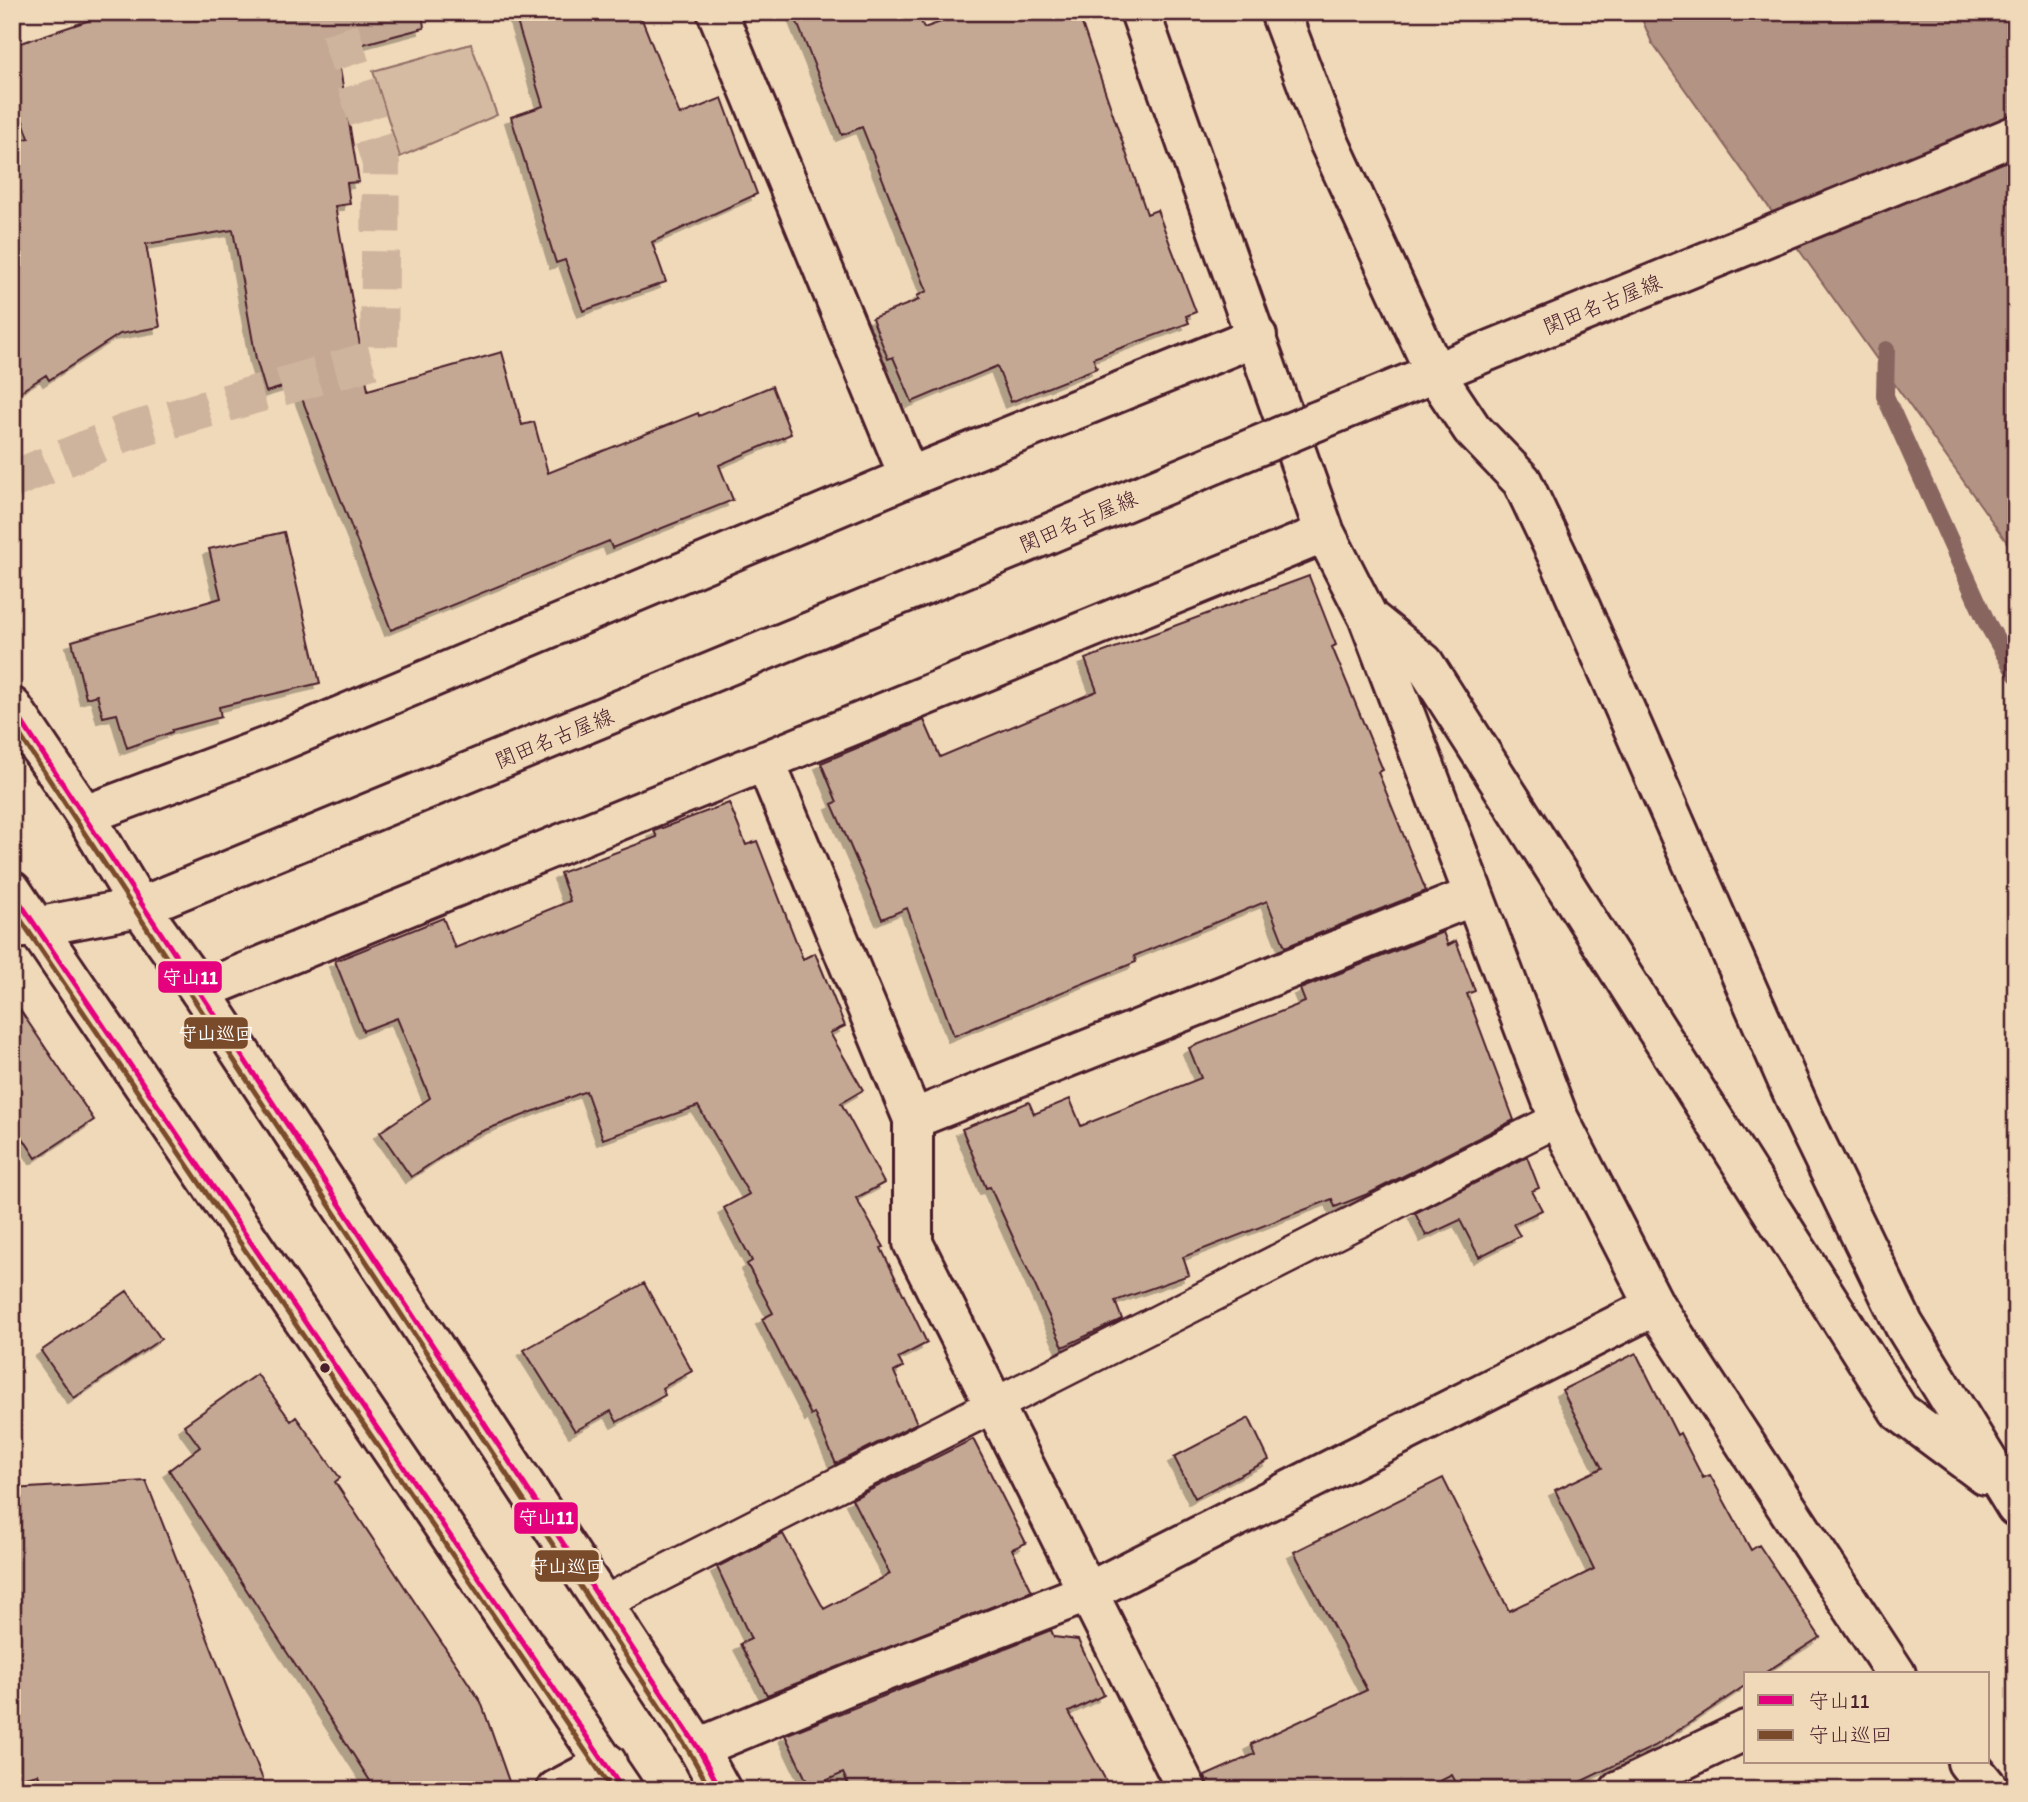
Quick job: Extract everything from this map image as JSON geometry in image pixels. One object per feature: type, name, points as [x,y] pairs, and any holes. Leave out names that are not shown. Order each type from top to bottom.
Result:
[{"type":"street","points":[[717,12],[909,477]]},
{"type":"street","points":[[1140,12],[1325,533],[1368,618],[1559,1119],[1655,1306],[1882,1670]]},
{"type":"street","points":[[1280,12],[1329,142],[1436,375],[1472,429],[1522,481],[1802,1114],[1903,1325],[2008,1497]]},
{"type":"street","name":"関田名古屋線","points":[[24,928],[140,907],[2016,135]]},
{"type":"street","points":[[85,815],[270,746],[909,477],[1257,336]]},
{"type":"street","points":[[200,991],[1325,533]]},
{"type":"street","points":[[1368,618],[1424,663],[1899,1411],[2008,1497]]},
{"type":"street","points":[[12,707],[85,815],[140,907],[200,991],[698,1748],[721,1790]]},
{"type":"street","points":[[765,761],[913,1119],[913,1243],[1086,1594],[1187,1790]]},
{"type":"street","points":[[12,891],[24,928],[615,1776],[556,1790]]},
{"type":"street","points":[[913,1119],[1474,896]]},
{"type":"street","points":[[698,1748],[849,1685],[1086,1594],[1655,1306]]},
{"type":"street","points":[[1620,1790],[1744,1731]]},
{"type":"street","points":[[1969,1764],[1990,1790]]},
{"type":"lane","points":[[602,1604],[1559,1119]]},
{"type":"shaded area","points":[[1639,12],[2016,12],[2016,555],[1652,43]]},
{"type":"shaded area","points":[[471,44],[497,115],[400,157],[373,71]]},
{"type":"building","points":[[114,12],[422,12],[424,28],[337,51],[359,182],[347,183],[350,204],[335,206],[368,390],[502,352],[522,425],[534,422],[548,473],[772,386],[791,434],[719,465],[733,500],[612,548],[609,541],[391,630],[296,383],[266,392],[256,359],[233,230],[146,244],[160,327],[120,334],[49,380],[46,375],[12,397],[12,143],[29,138],[12,90],[12,46]]},
{"type":"building","points":[[514,12],[639,12],[680,115],[722,98],[757,194],[652,242],[666,282],[583,311],[565,260],[556,263],[511,117],[543,106]]},
{"type":"building","points":[[793,12],[917,12],[924,28],[969,12],[1078,12],[1147,214],[1157,210],[1196,312],[1186,316],[1189,323],[1093,358],[1097,368],[1011,402],[997,366],[912,402],[893,357],[888,359],[872,318],[919,300],[917,296],[927,291],[862,127],[842,135]]},
{"type":"building","points":[[284,532],[320,683],[219,707],[221,717],[172,730],[127,748],[117,714],[103,717],[97,695],[86,698],[72,641],[221,598],[209,549]]},
{"type":"building","points":[[1309,576],[1336,645],[1332,647],[1383,770],[1378,772],[1426,891],[1285,947],[1267,901],[1134,956],[1136,962],[954,1036],[907,908],[882,919],[832,804],[837,802],[821,763],[924,720],[940,757],[1097,691],[1085,659]]},
{"type":"building","points":[[729,803],[746,845],[757,841],[803,959],[815,953],[845,1026],[830,1033],[863,1090],[841,1103],[884,1183],[856,1198],[884,1247],[881,1248],[927,1343],[898,1358],[903,1367],[894,1372],[917,1423],[836,1464],[814,1413],[811,1415],[762,1319],[773,1313],[747,1264],[752,1261],[724,1208],[749,1194],[698,1106],[603,1139],[586,1091],[475,1134],[411,1177],[380,1132],[430,1098],[397,1018],[363,1031],[335,961],[443,918],[455,948],[570,901],[560,873],[657,837],[654,831]]},
{"type":"building","points":[[1443,932],[1448,945],[1456,941],[1475,991],[1467,994],[1514,1120],[1370,1193],[1335,1207],[1332,1199],[1183,1257],[1189,1275],[1115,1301],[1122,1319],[1063,1347],[990,1187],[986,1188],[962,1129],[1029,1102],[1034,1114],[1070,1099],[1081,1126],[1201,1078],[1189,1048],[1305,1002],[1300,989]]},
{"type":"building","points":[[12,998],[94,1120],[36,1158],[12,1121]]},
{"type":"building","points":[[1527,1157],[1539,1188],[1532,1191],[1542,1210],[1513,1224],[1520,1236],[1479,1257],[1460,1220],[1426,1236],[1415,1213]]},
{"type":"building","points":[[644,1283],[692,1371],[662,1388],[665,1395],[617,1422],[611,1411],[575,1431],[524,1350]]},
{"type":"building","points":[[127,1291],[161,1339],[74,1398],[41,1351]]},
{"type":"building","points":[[1636,1353],[1677,1435],[1680,1433],[1703,1478],[1710,1475],[1751,1550],[1759,1545],[1820,1637],[1766,1672],[1744,1672],[1744,1686],[1655,1746],[1563,1790],[1460,1790],[1452,1775],[1422,1790],[1209,1790],[1205,1776],[1255,1754],[1251,1744],[1367,1690],[1294,1552],[1443,1478],[1509,1611],[1594,1569],[1555,1490],[1602,1468],[1562,1390]]},
{"type":"building","points":[[257,1374],[291,1421],[296,1417],[340,1478],[335,1482],[481,1702],[512,1790],[376,1790],[169,1470],[200,1447],[184,1425]]},
{"type":"building","points":[[1249,1418],[1269,1460],[1195,1498],[1174,1457]]},
{"type":"building","points":[[973,1439],[1026,1543],[1012,1549],[1032,1591],[767,1695],[740,1644],[751,1639],[717,1567],[783,1534],[824,1609],[890,1574],[852,1499]]},
{"type":"building","points":[[146,1481],[267,1790],[44,1790],[38,1774],[12,1780],[12,1489]]},
{"type":"building","points":[[1051,1630],[1054,1637],[1078,1640],[1104,1695],[1069,1712],[1111,1790],[851,1790],[843,1773],[810,1788],[785,1735]]},
{"type":"waterway","points":[[1886,350],[1885,396],[1987,623],[2016,674]]},
{"type":"tunnel","points":[[12,480],[125,433],[379,358],[381,163],[334,12]]},
{"type":"transit line","name":"守山11","points":[[12,707],[698,1748],[721,1790]]},
{"type":"transit line","name":"守山巡回","points":[[12,723],[690,1753],[711,1790]]},
{"type":"transit line","name":"守山11","points":[[12,891],[623,1790]]},
{"type":"transit line","name":"守山巡回","points":[[12,907],[612,1790]]}]
